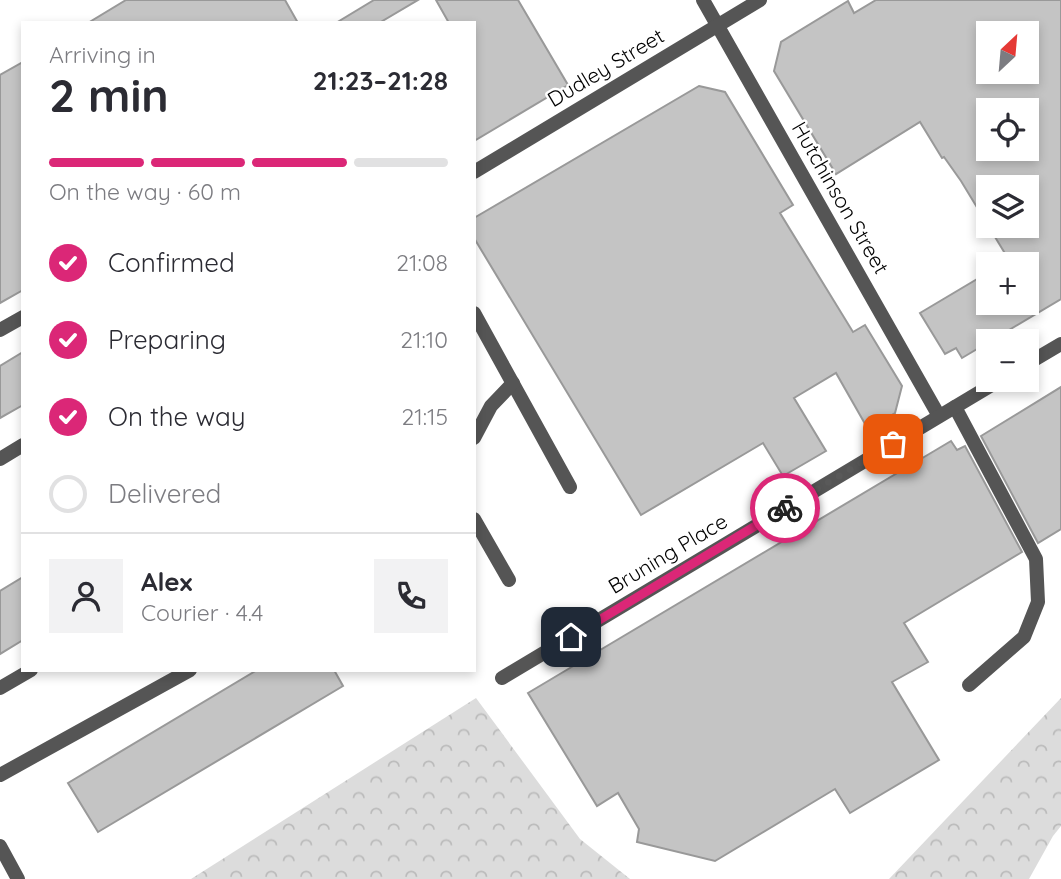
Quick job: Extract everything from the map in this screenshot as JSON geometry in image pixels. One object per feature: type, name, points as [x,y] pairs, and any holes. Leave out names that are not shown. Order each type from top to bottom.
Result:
[{"type":"street","name":"Hutchinson Street","points":[[704,0],[939,416]]},
{"type":"street","name":"Dudley Street","points":[[476,171],[760,0]]},
{"type":"street","points":[[476,317],[570,487]]},
{"type":"street","points":[[0,330],[21,318]]},
{"type":"street","points":[[1039,357],[1061,344]]},
{"type":"street","points":[[476,434],[491,405],[513,383]]},
{"type":"street","name":"Bruning Place","points":[[502,678],[980,392]]},
{"type":"street","points":[[955,407],[1036,559],[1038,602],[1024,637],[969,685]]},
{"type":"street","points":[[0,459],[21,446]]},
{"type":"street","points":[[476,522],[509,580]]},
{"type":"street","points":[[0,688],[28,672]]},
{"type":"street","points":[[0,775],[186,672]]},
{"type":"street","points":[[0,846],[18,879]]},
{"type":"green space","points":[[476,698],[580,839],[630,879],[191,879]]},
{"type":"green space","points":[[1061,698],[1061,826],[1029,879],[889,879]]},
{"type":"building","points":[[126,0],[285,0],[297,21],[91,21]]},
{"type":"building","points":[[374,0],[418,0],[382,21],[339,21]]},
{"type":"building","points":[[436,0],[518,0],[568,85],[476,140],[476,21],[448,21]]},
{"type":"building","points":[[876,0],[1061,0],[1061,299],[1039,312],[1039,252],[1004,252],[996,238],[1039,238],[1039,175],[976,175],[976,206],[920,122],[836,174],[774,71],[781,42],[848,1],[854,13]]},
{"type":"building","points":[[21,63],[21,291],[0,303],[0,75]]},
{"type":"building","points":[[699,86],[725,92],[793,205],[780,213],[853,332],[865,325],[902,386],[895,413],[868,429],[836,373],[794,398],[826,451],[783,476],[763,443],[641,515],[476,241],[476,217]]},
{"type":"building","points":[[976,280],[976,315],[1034,315],[1011,329],[976,329],[976,350],[962,358],[956,348],[945,354],[920,313]]},
{"type":"building","points":[[21,353],[21,406],[0,418],[0,366]]},
{"type":"building","points":[[1061,387],[1061,529],[1038,543],[981,436]]},
{"type":"building","points":[[951,441],[957,450],[965,446],[1022,552],[904,623],[928,662],[892,682],[939,760],[850,813],[835,789],[715,861],[637,842],[639,829],[618,793],[597,806],[528,693]]},
{"type":"building","points":[[21,578],[21,641],[0,654],[0,591]]},
{"type":"building","points":[[254,672],[335,672],[343,686],[98,832],[68,783]]},
{"type":"way so far","points":[[785,508],[893,444]]},
{"type":"route","points":[[571,637],[785,508]]}]
